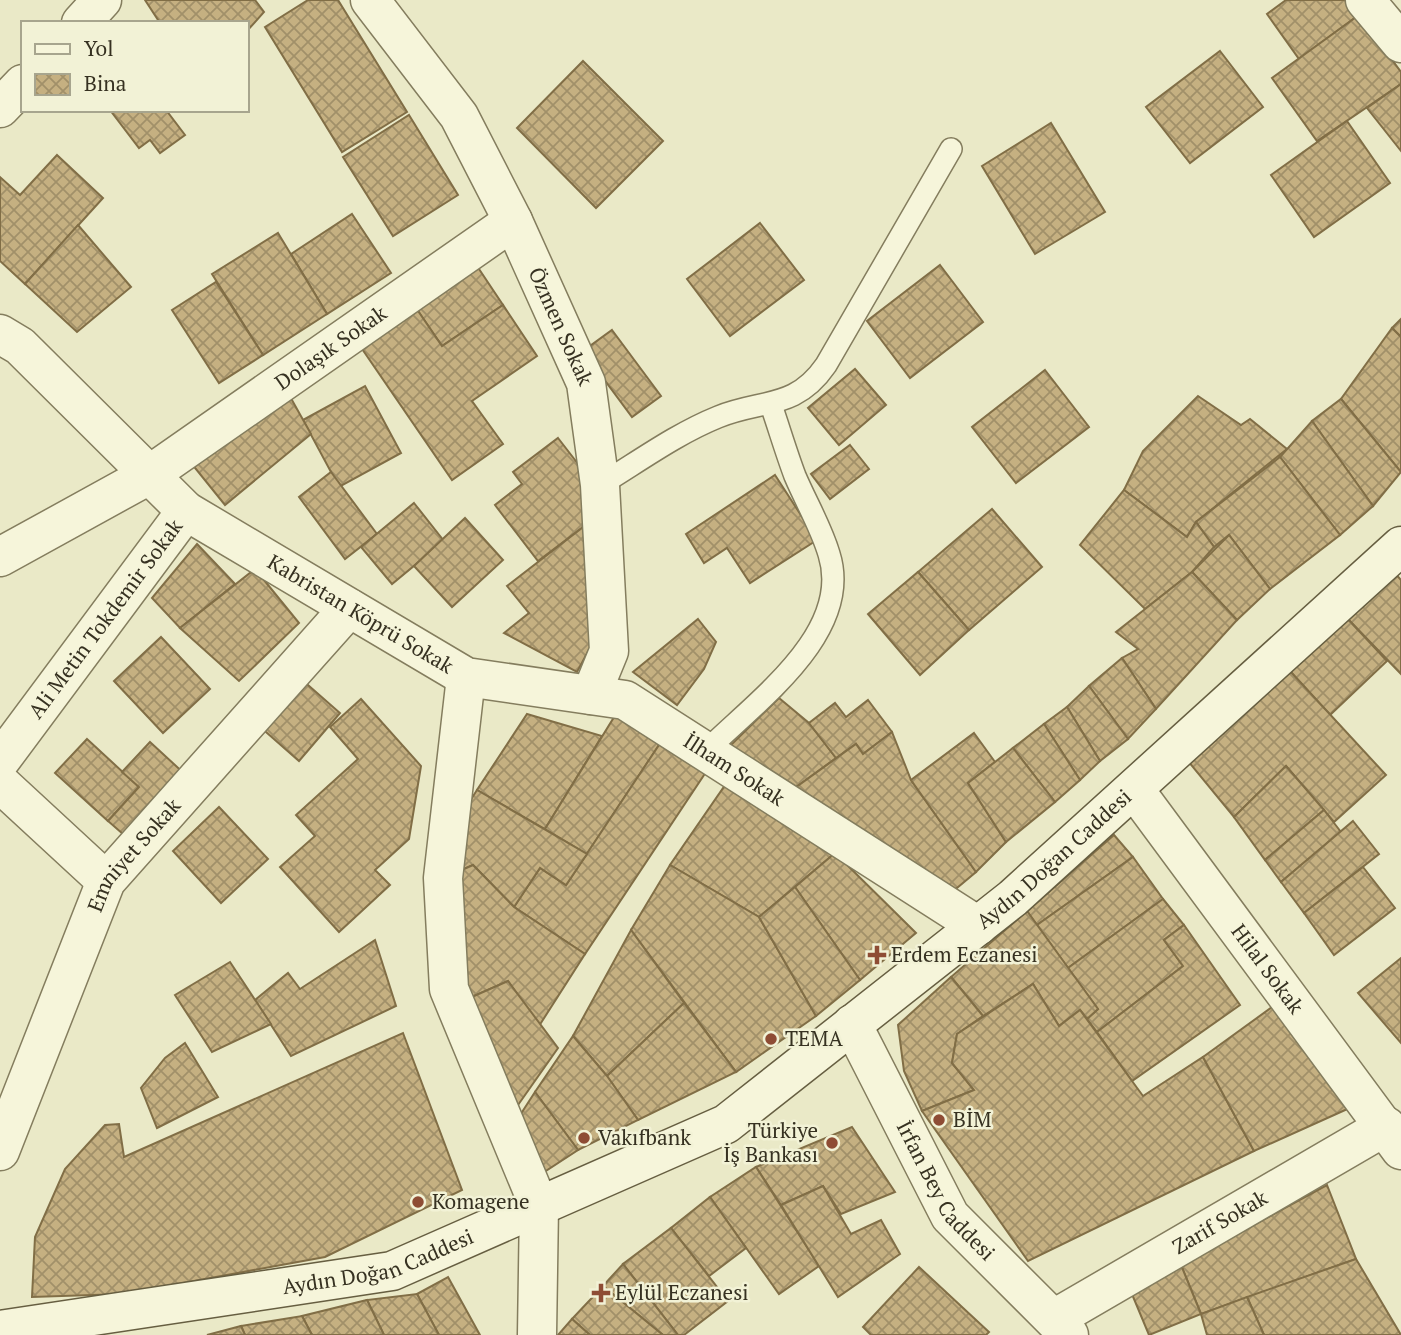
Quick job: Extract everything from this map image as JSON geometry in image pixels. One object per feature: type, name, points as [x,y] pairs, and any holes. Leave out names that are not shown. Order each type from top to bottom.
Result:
[{"type":"street","points":[[83,21],[102,0]]},
{"type":"street","name":"Özmen Sokak","points":[[370,0],[459,116],[513,221],[586,383],[600,485],[609,651],[591,695]]},
{"type":"street","points":[[1365,0],[1401,43]]},
{"type":"street","points":[[0,108],[21,86]]},
{"type":"street","name":"Dolaşık Sokak","points":[[0,557],[149,475],[513,221]]},
{"type":"street","name":"Kabristan Köprü Sokak","points":[[0,334],[20,346],[186,512],[466,677],[443,878],[449,989],[539,1206]]},
{"type":"street","name":"Ali Metin Tokdemir Sokak","points":[[0,761],[186,512]]},
{"type":"street","name":"Aydın Doğan Caddesi","points":[[0,1330],[393,1271],[726,1124],[978,926],[1134,789],[1401,546]]},
{"type":"street","name":"Emniyet Sokak","points":[[0,1151],[106,881],[349,608]]},
{"type":"street","name":"İlham Sokak","points":[[466,677],[625,700],[978,926]]},
{"type":"street","points":[[0,783],[106,881]]},
{"type":"street","name":"Hilal Sokak","points":[[1134,789],[1394,1138]]},
{"type":"street","name":"İrfan Bey Caddesi","points":[[852,1024],[950,1216],[1061,1327]]},
{"type":"street","name":"Zarif Sokak","points":[[1061,1327],[1394,1138]]},
{"type":"street","points":[[537,1335],[539,1206]]},
{"type":"lane","points":[[600,485],[718,417],[771,405],[807,388],[822,371],[951,149]]},
{"type":"lane","points":[[706,751],[805,653],[821,631],[831,606],[834,580],[830,555],[795,474],[771,405]]},
{"type":"building","points":[[145,0],[255,0],[264,12],[248,30],[248,21],[159,21]]},
{"type":"building","points":[[308,0],[338,0],[407,112],[342,152],[265,27]]},
{"type":"building","points":[[1286,0],[1348,0],[1359,15],[1299,59],[1267,14]]},
{"type":"building","points":[[1359,15],[1401,72],[1401,84],[1317,141],[1272,78]]},
{"type":"building","points":[[1220,51],[1263,107],[1190,163],[1146,107]]},
{"type":"building","points":[[583,61],[663,141],[596,208],[517,128]]},
{"type":"building","points":[[1401,84],[1401,151],[1367,108]]},
{"type":"building","points":[[112,112],[168,112],[185,135],[160,153],[150,140],[139,148]]},
{"type":"building","points":[[409,115],[458,195],[393,236],[343,157]]},
{"type":"building","points":[[1347,121],[1390,183],[1314,237],[1271,175]]},
{"type":"building","points":[[1051,123],[1105,212],[1035,254],[982,166]]},
{"type":"building","points":[[57,155],[103,198],[25,284],[0,261],[0,177],[20,195]]},
{"type":"building","points":[[352,214],[391,273],[327,314],[291,254]]},
{"type":"building","points":[[760,223],[804,280],[730,336],[687,279]]},
{"type":"building","points":[[78,225],[131,287],[77,332],[25,284]]},
{"type":"building","points":[[278,233],[327,314],[263,355],[212,274]]},
{"type":"building","points":[[475,263],[503,305],[442,346],[414,305]]},
{"type":"building","points":[[940,265],[983,322],[910,378],[867,321]]},
{"type":"building","points":[[216,282],[263,355],[219,383],[172,310]]},
{"type":"building","points":[[414,305],[442,346],[503,305],[537,356],[472,401],[503,444],[452,480],[358,343]]},
{"type":"building","points":[[1401,319],[1401,337],[1392,328]]},
{"type":"building","points":[[1392,328],[1401,337],[1401,472],[1341,399]]},
{"type":"building","points":[[612,330],[661,396],[632,417],[583,351]]},
{"type":"building","points":[[855,369],[886,405],[839,445],[808,408]]},
{"type":"building","points":[[1045,370],[1089,427],[1016,483],[972,427]]},
{"type":"building","points":[[365,386],[401,453],[339,487],[303,420]]},
{"type":"building","points":[[288,393],[311,434],[225,505],[187,458]]},
{"type":"building","points":[[1198,396],[1241,425],[1250,419],[1287,449],[1196,522],[1187,537],[1124,490],[1143,451]]},
{"type":"building","points":[[1341,399],[1401,472],[1373,506],[1312,421]]},
{"type":"building","points":[[1312,421],[1373,506],[1340,535],[1280,457]]},
{"type":"building","points":[[558,438],[589,478],[591,521],[538,561],[495,505],[522,484],[513,472]]},
{"type":"building","points":[[850,445],[869,469],[830,499],[811,474]]},
{"type":"building","points":[[1280,457],[1340,535],[1270,589],[1229,535],[1214,547],[1196,522]]},
{"type":"building","points":[[331,472],[377,534],[345,559],[299,497]]},
{"type":"building","points":[[775,475],[817,540],[750,583],[727,548],[704,563],[686,534]]},
{"type":"building","points":[[1124,490],[1187,537],[1196,522],[1214,547],[1192,572],[1145,609],[1080,545]]},
{"type":"building","points":[[414,503],[444,541],[392,584],[361,547]]},
{"type":"building","points":[[992,509],[1042,567],[969,630],[918,572]]},
{"type":"building","points":[[465,518],[503,560],[452,607],[414,566]]},
{"type":"building","points":[[591,521],[600,629],[577,672],[504,633],[529,613],[507,586]]},
{"type":"building","points":[[1229,535],[1270,589],[1237,620],[1192,572]]},
{"type":"building","points":[[197,544],[235,584],[180,628],[152,598]]},
{"type":"building","points":[[255,569],[299,623],[239,681],[180,628]]},
{"type":"building","points":[[918,572],[969,630],[920,675],[868,614]]},
{"type":"building","points":[[1192,572],[1237,620],[1156,709],[1122,658],[1138,649],[1116,632]]},
{"type":"building","points":[[1394,572],[1401,580],[1401,674],[1346,617]]},
{"type":"building","points":[[1346,617],[1387,661],[1330,715],[1289,670]]},
{"type":"building","points":[[698,619],[716,642],[704,669],[677,705],[633,672]]},
{"type":"building","points":[[161,637],[210,689],[163,733],[114,681]]},
{"type":"building","points":[[1122,658],[1156,709],[1128,739],[1089,686]]},
{"type":"building","points":[[1289,670],[1386,775],[1334,822],[1286,766],[1234,817],[1188,761]]},
{"type":"building","points":[[300,678],[340,713],[299,761],[259,726]]},
{"type":"building","points":[[1089,686],[1128,739],[1100,761],[1067,707]]},
{"type":"building","points":[[779,698],[809,723],[836,758],[788,793],[731,745]]},
{"type":"building","points":[[361,699],[421,766],[409,839],[375,870],[390,885],[339,932],[280,867],[315,836],[296,815],[358,759],[330,727]]},
{"type":"building","points":[[868,700],[892,732],[863,754],[856,744],[836,758],[809,723],[835,703],[846,717]]},
{"type":"building","points":[[1067,707],[1100,761],[1080,780],[1044,724]]},
{"type":"building","points":[[527,714],[602,736],[545,829],[477,790]]},
{"type":"building","points":[[616,714],[661,742],[587,854],[545,829]]},
{"type":"building","points":[[1044,724],[1080,780],[1055,802],[1013,748]]},
{"type":"building","points":[[892,732],[911,780],[976,872],[945,898],[788,793],[856,744],[863,754]]},
{"type":"building","points":[[974,733],[995,762],[968,783],[1006,842],[976,872],[911,780]]},
{"type":"building","points":[[87,739],[139,787],[108,821],[55,773]]},
{"type":"building","points":[[150,742],[188,777],[131,841],[108,821],[139,787],[122,772]]},
{"type":"building","points":[[661,742],[706,772],[585,954],[514,907],[540,868],[566,885]]},
{"type":"building","points":[[1013,748],[1055,802],[1006,842],[968,783]]},
{"type":"building","points":[[1286,766],[1324,810],[1265,860],[1234,817]]},
{"type":"building","points":[[730,778],[835,853],[759,917],[670,865]]},
{"type":"building","points":[[477,790],[587,854],[566,885],[540,868],[514,907],[473,865],[455,873],[461,815]]},
{"type":"building","points":[[219,807],[268,859],[221,903],[173,851]]},
{"type":"building","points":[[1324,810],[1341,832],[1281,882],[1265,860]]},
{"type":"building","points":[[1353,821],[1379,854],[1304,913],[1281,882]]},
{"type":"building","points":[[1114,835],[1133,857],[1037,925],[1027,911]]},
{"type":"building","points":[[835,853],[916,933],[860,980],[795,887]]},
{"type":"building","points":[[1133,857],[1163,899],[1068,968],[1037,925]]},
{"type":"building","points":[[473,865],[514,907],[585,954],[539,1026],[508,981],[465,1000],[455,873]]},
{"type":"building","points":[[670,865],[759,917],[816,1016],[736,1072],[631,930]]},
{"type":"building","points":[[1363,867],[1395,908],[1334,955],[1304,913]]},
{"type":"building","points":[[795,887],[860,980],[816,1016],[759,917]]},
{"type":"building","points":[[1163,899],[1184,925],[1164,940],[1183,966],[1097,1032],[1087,1019],[1098,1009],[1068,968]]},
{"type":"building","points":[[1027,911],[1098,1009],[1087,1019],[1080,1010],[1059,1026],[1033,984],[983,1016],[951,977]]},
{"type":"building","points":[[1184,925],[1240,1005],[1132,1081],[1097,1032],[1183,966],[1164,940]]},
{"type":"building","points":[[631,930],[684,1003],[607,1076],[573,1036]]},
{"type":"building","points":[[375,940],[396,1006],[291,1056],[255,1000],[288,973],[300,989]]},
{"type":"building","points":[[1401,958],[1401,1043],[1358,993]]},
{"type":"building","points":[[230,962],[271,1024],[212,1052],[175,995]]},
{"type":"building","points":[[951,977],[983,1016],[957,1034],[952,1063],[974,1090],[922,1111],[904,1071],[898,1025]]},
{"type":"building","points":[[508,981],[558,1048],[511,1115],[465,1000]]},
{"type":"building","points":[[1033,984],[1059,1026],[1080,1010],[1143,1096],[1203,1057],[1254,1151],[1028,1261],[922,1111],[974,1090],[952,1063],[957,1034]]},
{"type":"building","points":[[1279,1002],[1354,1106],[1254,1151],[1203,1057]]},
{"type":"building","points":[[684,1003],[736,1072],[638,1120],[607,1076]]},
{"type":"building","points":[[403,1033],[462,1190],[325,1257],[123,1294],[32,1297],[35,1237],[65,1169],[105,1125],[119,1124],[124,1157]]},
{"type":"building","points":[[573,1036],[607,1076],[638,1120],[578,1150],[535,1092]]},
{"type":"building","points":[[185,1043],[218,1097],[157,1128],[141,1088],[165,1058]]},
{"type":"building","points":[[535,1092],[578,1150],[538,1176],[513,1126]]},
{"type":"building","points":[[852,1127],[895,1192],[841,1214],[823,1186],[781,1205],[756,1167]]},
{"type":"building","points":[[756,1167],[819,1266],[779,1294],[710,1197]]},
{"type":"building","points":[[1327,1185],[1356,1259],[1201,1314],[1181,1265]]},
{"type":"building","points":[[823,1186],[851,1234],[881,1220],[900,1254],[838,1297],[781,1205]]},
{"type":"building","points":[[710,1197],[746,1248],[709,1276],[671,1228]]},
{"type":"building","points":[[671,1228],[728,1301],[684,1335],[678,1335],[623,1264]]},
{"type":"building","points":[[1356,1259],[1401,1335],[1264,1335],[1247,1297]]},
{"type":"building","points":[[623,1264],[678,1335],[663,1335],[603,1286]]},
{"type":"building","points":[[1181,1265],[1201,1314],[1149,1335],[1129,1287]]},
{"type":"building","points":[[919,1267],[989,1332],[986,1335],[871,1335],[863,1327]]},
{"type":"building","points":[[448,1277],[480,1335],[439,1335],[417,1294]]},
{"type":"building","points":[[603,1286],[663,1335],[590,1335],[572,1319]]},
{"type":"building","points":[[417,1294],[439,1335],[384,1335],[367,1300]]},
{"type":"building","points":[[1247,1297],[1264,1335],[1207,1335],[1201,1314]]},
{"type":"building","points":[[367,1300],[384,1335],[312,1335],[302,1316]]},
{"type":"building","points":[[302,1316],[312,1335],[245,1335],[241,1326]]},
{"type":"building","points":[[572,1319],[590,1335],[558,1335]]},
{"type":"building","points":[[241,1326],[245,1335],[207,1335]]},
{"type":"place","name":"Erdem Eczanesi","points":[[877,955]]},
{"type":"place","name":"TEMA","points":[[771,1039]]},
{"type":"place","name":"BİM","points":[[939,1120]]},
{"type":"place","name":"Vakıfbank","points":[[584,1138]]},
{"type":"place","name":"Türkiye İş Bankası","points":[[832,1143]]},
{"type":"place","name":"Komagene","points":[[418,1202]]},
{"type":"place","name":"Eylül Eczanesi","points":[[601,1293]]}]
